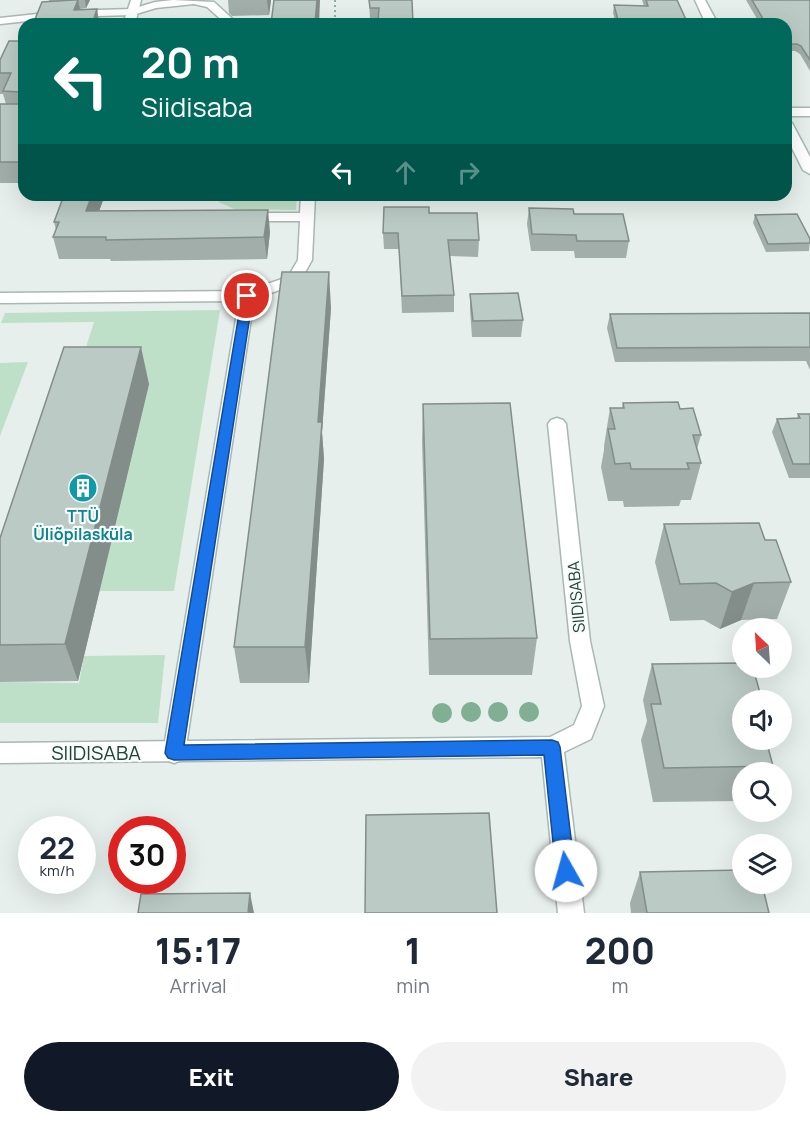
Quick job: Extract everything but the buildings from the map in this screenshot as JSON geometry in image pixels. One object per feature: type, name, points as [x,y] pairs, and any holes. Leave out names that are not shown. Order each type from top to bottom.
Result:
[{"type":"street","points":[[131,18],[136,0]]},
{"type":"street","points":[[700,0],[709,18]]},
{"type":"street","points":[[28,18],[65,14],[133,12],[165,4],[194,1],[212,2],[227,18]]},
{"type":"street","points":[[0,21],[18,19]]},
{"type":"street","points":[[792,112],[810,112]]},
{"type":"street","points":[[792,135],[810,170]]},
{"type":"street","points":[[0,298],[247,296],[294,280],[305,260],[308,201]]},
{"type":"street","points":[[236,217],[307,217]]},
{"type":"street","points":[[174,753],[247,296]]},
{"type":"street","name":"SIIDISABA","points":[[0,753],[174,753],[552,747],[583,732],[593,706],[580,641],[557,424]]},
{"type":"street","points":[[552,747],[571,913]]},
{"type":"path","points":[[335,0],[335,18]]},
{"type":"path","points":[[273,18],[274,14]]},
{"type":"green space","points":[[297,201],[296,210],[234,209],[219,202]]},
{"type":"green space","points":[[220,310],[174,591],[99,591],[74,385],[94,322],[1,323],[5,313]]},
{"type":"green space","points":[[28,362],[0,436],[0,363]]},
{"type":"green space","points":[[165,655],[158,723],[0,723],[0,682],[79,683],[84,656]]},
{"type":"place","name":"TTÜ Üliõpilasküla","points":[[83,488]]},
{"type":"route","points":[[247,296],[174,753],[552,747],[566,871]]}]
